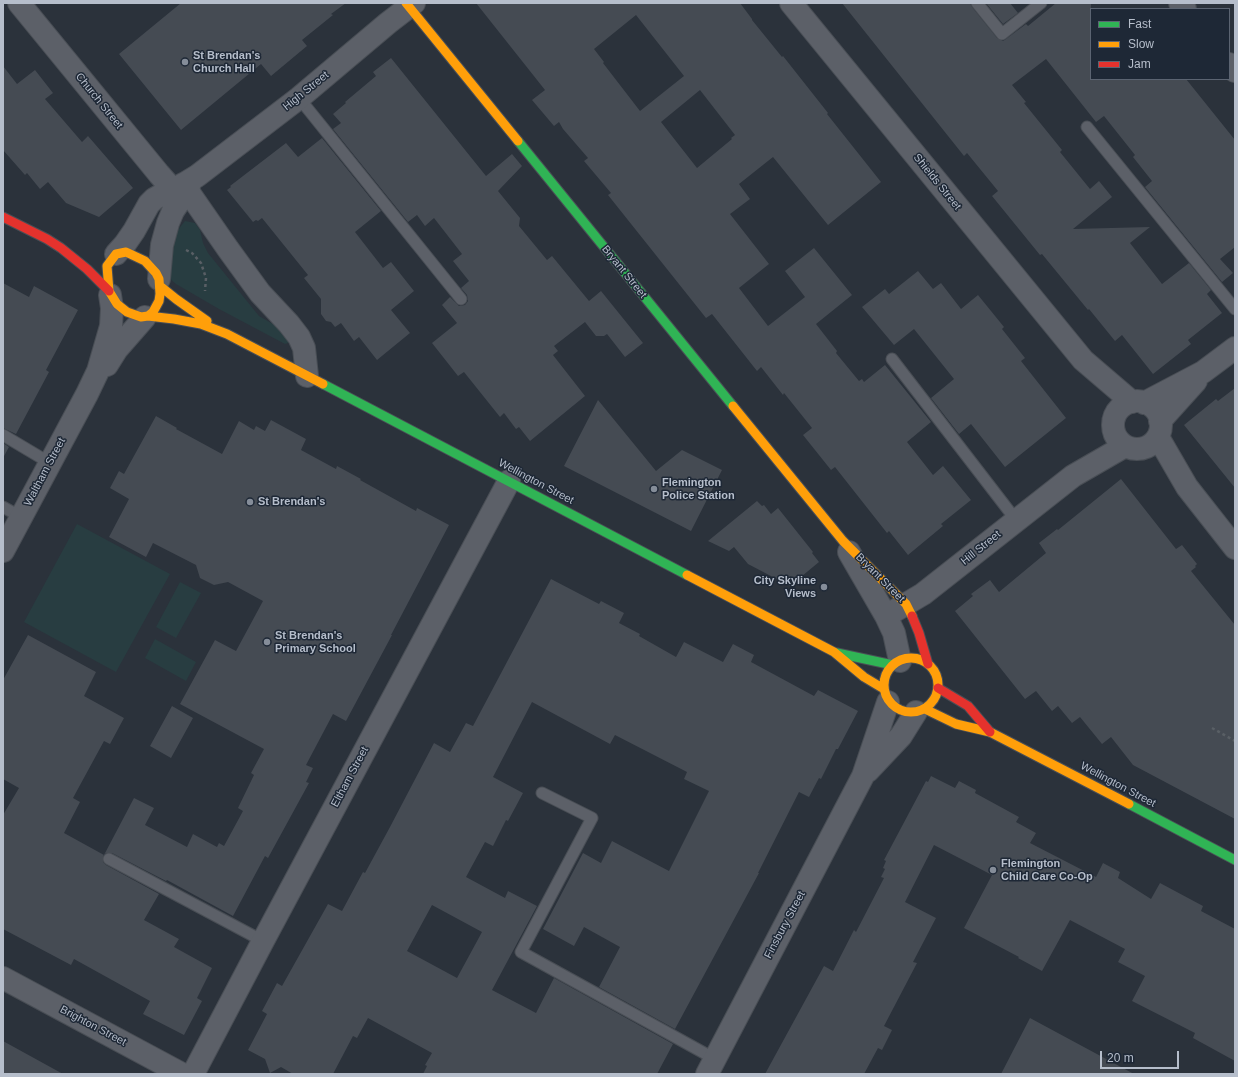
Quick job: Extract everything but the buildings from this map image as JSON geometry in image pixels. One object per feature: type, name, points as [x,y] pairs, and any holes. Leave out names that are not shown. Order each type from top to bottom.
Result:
[{"type":"street","name":"Church Street","points":[[19,3],[159,174],[184,188],[260,293],[299,337],[304,348],[307,376]]},
{"type":"street","name":"Shields Street","points":[[791,3],[1083,360],[1114,422]]},
{"type":"street","name":"High Street","points":[[111,255],[126,244],[149,204],[161,195],[184,188],[299,98],[410,4]]},
{"type":"street","name":"Bryant Street","points":[[410,4],[843,541],[906,604],[919,633],[928,664]]},
{"type":"street","name":"High Street","points":[[159,283],[162,245],[173,211],[184,188]]},
{"type":"street","points":[[3,217],[47,239],[61,248],[87,268],[110,293]]},
{"type":"street","points":[[47,239],[81,251]]},
{"type":"street","points":[[122,252],[129,253],[145,261],[156,273],[159,283],[159,301],[153,312],[146,317],[137,316],[126,312],[117,304],[110,293],[107,286],[107,270],[111,255],[122,252]]},
{"type":"street","name":"Wellington Street","points":[[159,283],[191,310],[227,334],[834,652],[886,695]]},
{"type":"street","name":"Waltham Street","points":[[3,551],[12,512],[50,463],[87,394],[98,370],[109,337],[112,318],[110,293]]},
{"type":"street","name":"Wellington Street","points":[[146,317],[174,319],[201,324],[227,334]]},
{"type":"street","name":"Waltham Street","points":[[87,394],[117,349],[146,317]]},
{"type":"street","points":[[1187,487],[1132,448],[1119,441],[1115,434],[1114,422],[1118,411],[1124,405],[1138,402],[1203,372],[1235,348]]},
{"type":"street","name":"Shields Street","points":[[1083,360],[1138,402]]},
{"type":"street","points":[[1132,448],[1147,447],[1153,443],[1159,429],[1203,372]]},
{"type":"street","points":[[1138,402],[1150,405],[1159,415],[1159,429],[1187,487],[1235,548]]},
{"type":"street","name":"Hill Street","points":[[1073,476],[1114,422]]},
{"type":"street","name":"Hill Street","points":[[886,616],[923,594],[1073,476],[1132,448]]},
{"type":"street","name":"Eltham Street","points":[[193,1074],[509,481]]},
{"type":"street","name":"Bryant Street","points":[[843,541],[886,616],[894,633],[896,663]]},
{"type":"street","name":"Wellington Street","points":[[834,652],[896,663]]},
{"type":"street","points":[[906,658],[914,658],[928,664],[936,675],[938,688],[936,696],[931,704],[920,710],[909,713],[901,711],[886,695],[886,676],[896,663],[906,658]]},
{"type":"street","name":"Wellington Street","points":[[938,688],[968,706],[990,732]]},
{"type":"street","name":"Finsbury Street","points":[[712,1066],[863,776],[886,695]]},
{"type":"street","name":"Wellington Street","points":[[920,710],[956,724],[990,732],[1235,860]]},
{"type":"street","name":"Finsbury Street","points":[[863,776],[901,736],[920,710]]},
{"type":"street","name":"Brighton Street","points":[[3,978],[182,1074]]},
{"type":"lane","points":[[977,3],[1002,34],[1041,3]]},
{"type":"lane","points":[[299,98],[461,299]]},
{"type":"lane","points":[[1087,127],[1235,308]]},
{"type":"lane","points":[[892,359],[1016,520]]},
{"type":"lane","points":[[3,435],[50,463]]},
{"type":"lane","points":[[542,793],[592,818],[521,952],[712,1066]]},
{"type":"lane","points":[[108,859],[263,941]]},
{"type":"path","points":[[183,248],[192,253],[201,263],[206,278],[204,296]]},
{"type":"path","points":[[1212,728],[1235,741]]},
{"type":"green space","points":[[185,221],[195,223],[200,230],[203,243],[208,253],[259,316],[278,327],[289,342],[288,343],[285,344],[219,309],[170,279],[168,268],[169,253],[177,231]]},
{"type":"green space","points":[[77,524],[170,574],[116,672],[24,622]]},
{"type":"green space","points":[[180,582],[201,593],[176,638],[156,627]]},
{"type":"green space","points":[[155,639],[196,662],[186,681],[145,658]]},
{"type":"traffic: fast","points":[[518,141],[733,406]]},
{"type":"traffic: fast","points":[[323,384],[687,575]]},
{"type":"traffic: fast","points":[[837,653],[893,665]]},
{"type":"traffic: fast","points":[[1129,804],[1235,860]]},
{"type":"traffic: slow","points":[[406,3],[518,141]]},
{"type":"traffic: slow","points":[[126,252],[145,261],[156,273],[159,279],[159,301],[153,312],[148,316],[141,317],[127,312],[117,304],[109,291],[107,266],[116,254],[126,252]]},
{"type":"traffic: slow","points":[[160,286],[207,321]]},
{"type":"traffic: slow","points":[[148,316],[201,324],[227,334],[323,384]]},
{"type":"traffic: slow","points":[[733,406],[843,541],[906,604],[912,616]]},
{"type":"traffic: slow","points":[[687,575],[834,652],[864,677],[884,689]]},
{"type":"traffic: slow","points":[[906,658],[916,658],[926,662],[934,670],[938,680],[938,685],[938,690],[934,700],[926,708],[916,712],[906,712],[896,708],[888,700],[884,690],[884,680],[888,670],[896,662],[906,658]]},
{"type":"traffic: slow","points":[[925,709],[956,724],[990,732],[1129,804]]},
{"type":"traffic: jam","points":[[3,217],[47,239],[61,248],[87,269],[109,291]]},
{"type":"traffic: jam","points":[[912,616],[919,633],[928,664]]},
{"type":"traffic: jam","points":[[938,688],[968,706],[990,732]]},
{"type":"place","name":"St Brendan's Church Hall","points":[[185,62]]},
{"type":"place","name":"Flemington Police Station","points":[[654,489]]},
{"type":"place","name":"St Brendan's","points":[[250,502]]},
{"type":"place","name":"City Skyline Views","points":[[824,587]]},
{"type":"place","name":"St Brendan's Primary School","points":[[267,642]]},
{"type":"place","name":"Flemington Child Care Co-Op","points":[[993,870]]}]
